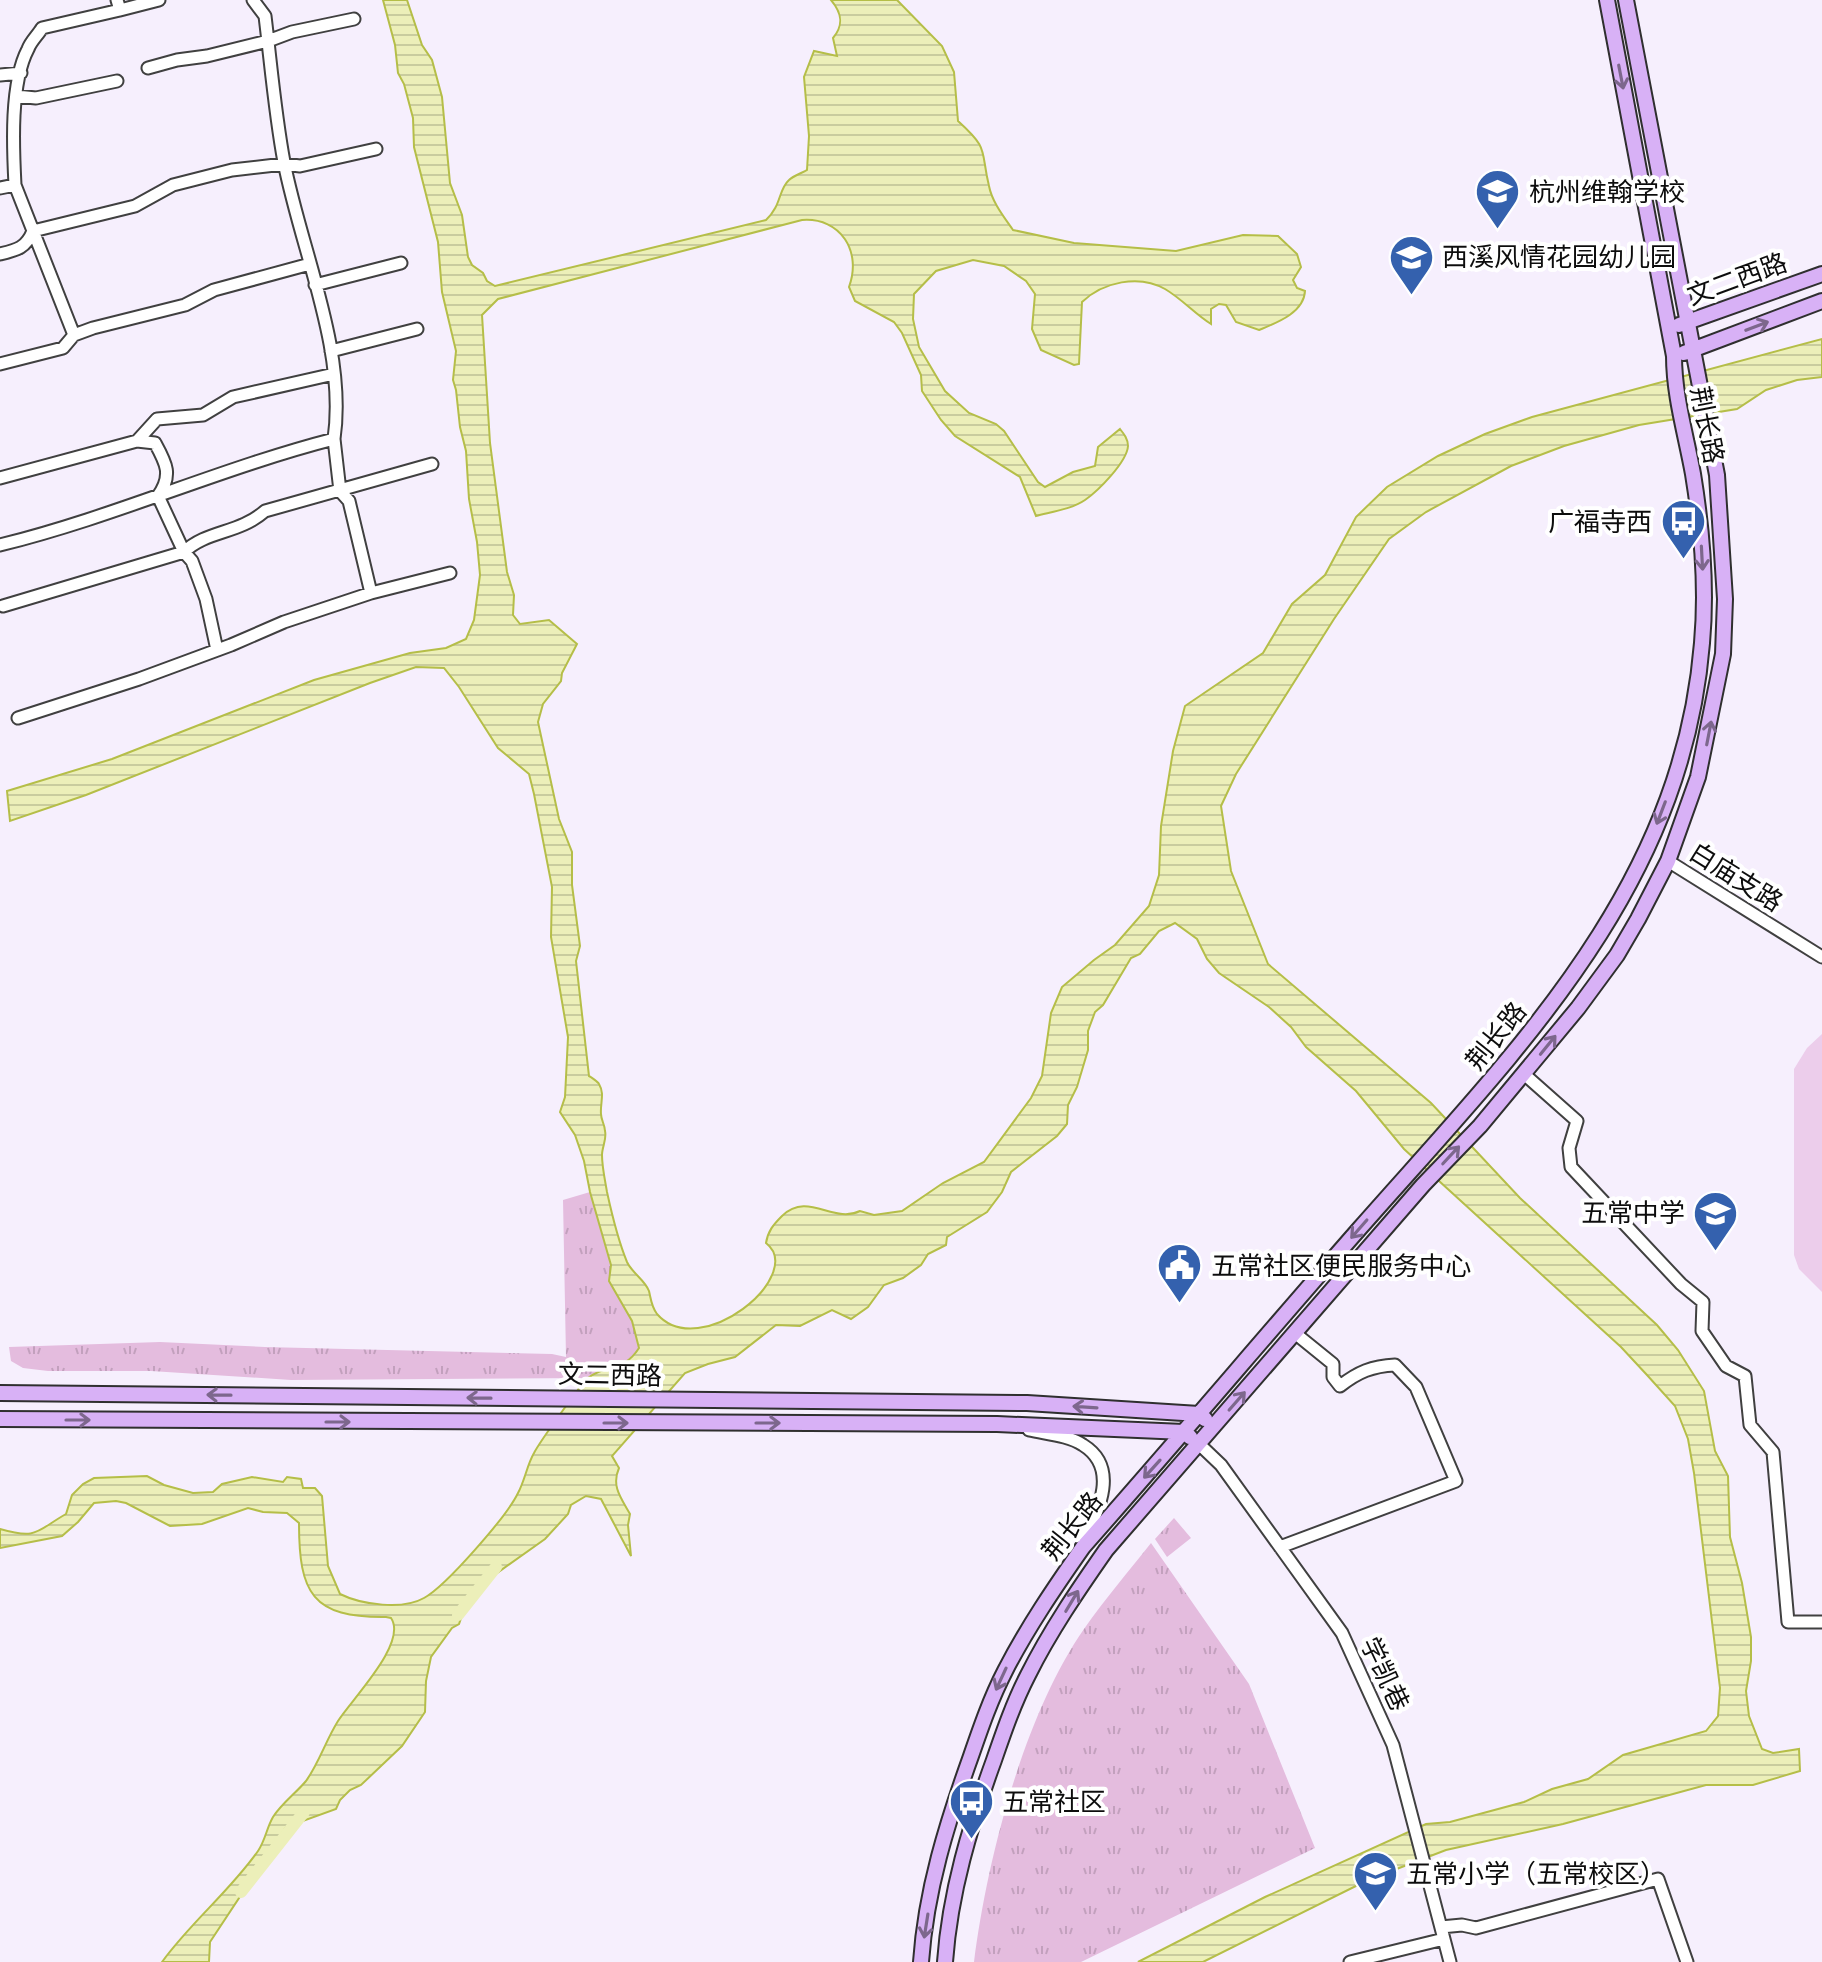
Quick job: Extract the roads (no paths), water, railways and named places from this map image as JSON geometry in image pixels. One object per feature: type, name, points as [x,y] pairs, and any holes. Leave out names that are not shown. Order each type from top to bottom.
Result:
[{"type":"main road","name":"荆长路","points":[[921,1962],[936,1863],[951,1810],[985,1715],[1005,1671],[1076,1556],[1465,1111],[1561,994],[1619,905],[1646,851],[1678,769],[1702,644],[1700,530],[1674,378],[1674,356],[1607,0]]},
{"type":"main road","name":"荆长路","points":[[945,1962],[960,1866],[974,1813],[1009,1718],[1029,1674],[1081,1586],[1106,1550],[1423,1185],[1480,1126],[1617,955],[1668,861],[1698,777],[1707,745],[1723,654],[1725,599],[1717,475],[1626,0]]},
{"type":"main road","name":"文二西路","points":[[1669,329],[1822,274]]},
{"type":"main road","name":"文二西路","points":[[1674,356],[1822,301]]},
{"type":"main road","name":"文二西路","points":[[0,1393],[1027,1403],[1199,1414]]},
{"type":"main road","points":[[1199,1414],[1214,1427]]},
{"type":"main road","name":"文二西路","points":[[0,1419],[997,1424],[1184,1432]]},
{"type":"main road","points":[[1184,1432],[1199,1444]]},
{"type":"street","points":[[74,335],[15,185],[12,144],[16,96],[27,49],[42,28],[118,5],[159,0]]},
{"type":"street","points":[[253,0],[265,16],[284,164],[331,351],[338,412],[334,439],[340,491],[349,501],[371,593]]},
{"type":"street","points":[[148,68],[354,19]]},
{"type":"street","points":[[0,75],[21,73]]},
{"type":"street","points":[[16,96],[36,98],[117,81]]},
{"type":"street","points":[[33,231],[135,206],[173,185],[232,170],[284,164],[300,166],[376,149]]},
{"type":"street","points":[[0,188],[15,185]]},
{"type":"street","points":[[0,254],[22,248],[29,242],[33,231]]},
{"type":"street","points":[[315,285],[401,263]]},
{"type":"street","points":[[0,364],[63,348],[74,335],[93,328],[185,305],[214,290],[310,264]]},
{"type":"street","points":[[331,351],[417,329]]},
{"type":"street","points":[[137,441],[157,419],[203,415],[233,397],[334,374]]},
{"type":"street","points":[[0,545],[58,531],[271,455],[334,439]]},
{"type":"street","points":[[0,478],[137,441],[155,443],[166,463],[167,484],[158,496]]},
{"type":"street","points":[[3,606],[184,552],[194,542],[251,523],[265,511],[432,464]]},
{"type":"street","points":[[158,496],[184,552],[192,561],[206,599],[217,650]]},
{"type":"street","points":[[18,718],[139,679],[284,622],[371,593],[450,573]]},
{"type":"street","name":"白庙支路","points":[[1668,861],[1822,957]]},
{"type":"street","points":[[1524,1074],[1577,1121],[1569,1148],[1571,1167],[1681,1284],[1703,1302],[1702,1331],[1726,1366],[1745,1376],[1750,1425],[1773,1452],[1788,1622],[1822,1622]]},
{"type":"street","points":[[1280,1547],[1456,1481],[1416,1387],[1395,1365],[1377,1366],[1356,1373],[1340,1386],[1333,1377],[1333,1364],[1296,1334]]},
{"type":"street","points":[[997,1424],[1082,1444],[1100,1464],[1103,1475],[1101,1504],[1076,1556]]},
{"type":"street","name":"学凯巷","points":[[1199,1444],[1221,1465],[1342,1633],[1393,1745],[1450,1962]]},
{"type":"street","points":[[1350,1962],[1462,1925],[1476,1928],[1658,1879],[1687,1962]]},
{"type":"waterway","points":[[458,1615],[496,1567]]},
{"type":"waterway","points":[[241,1892],[304,1812]]},
{"type":"place","name":"杭州维翰学校","points":[[1498,231]]},
{"type":"place","name":"西溪风情花园幼儿园","points":[[1411,296]]},
{"type":"place","name":"广福寺西","points":[[1683,561]]},
{"type":"place","name":"五常中学","points":[[1716,1252]]},
{"type":"place","name":"五常社区便民服务中心","points":[[1180,1305]]},
{"type":"place","name":"五常社区","points":[[971,1841]]},
{"type":"place","name":"五常小学（五常校区）","points":[[1375,1913]]}]
